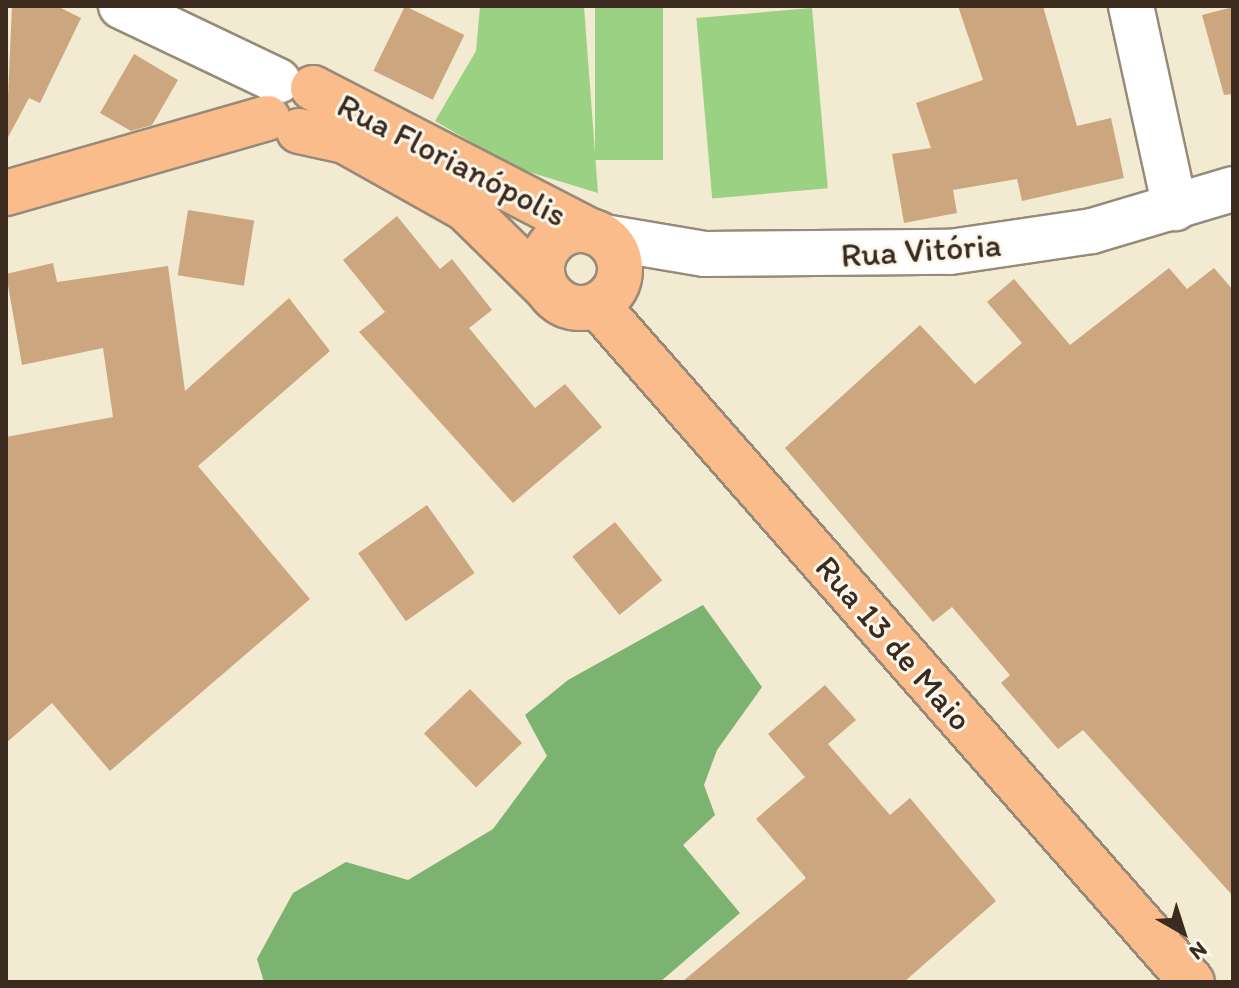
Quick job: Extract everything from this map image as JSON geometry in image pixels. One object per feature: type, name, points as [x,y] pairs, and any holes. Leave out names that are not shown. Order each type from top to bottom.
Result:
[{"type":"main road","points":[[6,193],[289,105]]},
{"type":"main road","name":"Rua Florianópolis","points":[[289,105],[598,234]]},
{"type":"main road","name":"Rua Florianópolis","points":[[289,105],[345,141],[466,209],[546,288]]},
{"type":"main road","points":[[598,234],[620,271],[611,294],[597,305],[564,305],[546,288],[542,262],[555,240],[598,234]]},
{"type":"main road","name":"Rua 13 de Maio","points":[[597,305],[1192,982]]},
{"type":"street","name":"Rua Florianópolis","points":[[121,6],[289,105]]},
{"type":"street","points":[[1131,6],[1175,208]]},
{"type":"street","name":"Rua Vitória","points":[[598,234],[705,254],[936,252],[1092,231],[1233,189]]},
{"type":"green space","points":[[480,6],[584,6],[598,193],[516,168],[435,121],[476,51]]},
{"type":"green space","points":[[595,6],[663,6],[663,160],[595,160]]},
{"type":"green space","points":[[812,8],[828,188],[712,198],[696,18]]},
{"type":"green space","points":[[703,605],[762,687],[717,750],[704,785],[715,815],[683,845],[740,913],[660,982],[264,982],[257,959],[293,893],[346,862],[408,880],[493,829],[547,756],[525,715],[568,680]]},
{"type":"building","points":[[12,6],[57,6],[81,18],[40,103],[29,98],[6,141]]},
{"type":"building","points":[[405,6],[464,35],[433,100],[373,71]]},
{"type":"building","points":[[958,6],[1043,6],[1077,126],[1111,118],[1124,178],[1022,201],[1017,179],[953,190],[957,213],[904,223],[892,154],[931,148],[916,103],[983,80]]},
{"type":"building","points":[[1233,7],[1233,94],[1224,95],[1202,15]]},
{"type":"building","points":[[134,54],[178,80],[152,125],[131,131],[100,113]]},
{"type":"building","points":[[188,210],[254,220],[244,286],[178,275]]},
{"type":"building","points":[[397,216],[440,269],[452,259],[492,310],[469,328],[535,408],[565,384],[602,427],[513,503],[359,332],[385,312],[343,260]]},
{"type":"building","points":[[53,263],[57,282],[168,266],[185,391],[289,298],[330,351],[198,466],[310,599],[110,771],[52,703],[6,743],[6,437],[113,417],[103,348],[22,365],[6,274]]},
{"type":"building","points":[[1169,268],[1187,289],[1214,268],[1233,290],[1233,896],[1083,730],[1058,749],[1001,683],[1010,675],[952,607],[933,622],[785,448],[920,325],[975,384],[1022,343],[987,302],[1014,279],[1070,345]]},
{"type":"building","points":[[427,505],[475,573],[406,621],[358,553]]},
{"type":"building","points":[[615,522],[662,580],[619,615],[572,557]]},
{"type":"building","points":[[825,685],[856,720],[828,744],[890,815],[910,798],[996,901],[904,982],[682,982],[806,878],[756,819],[805,777],[768,734]]},
{"type":"building","points":[[470,689],[522,743],[476,787],[424,733]]}]
